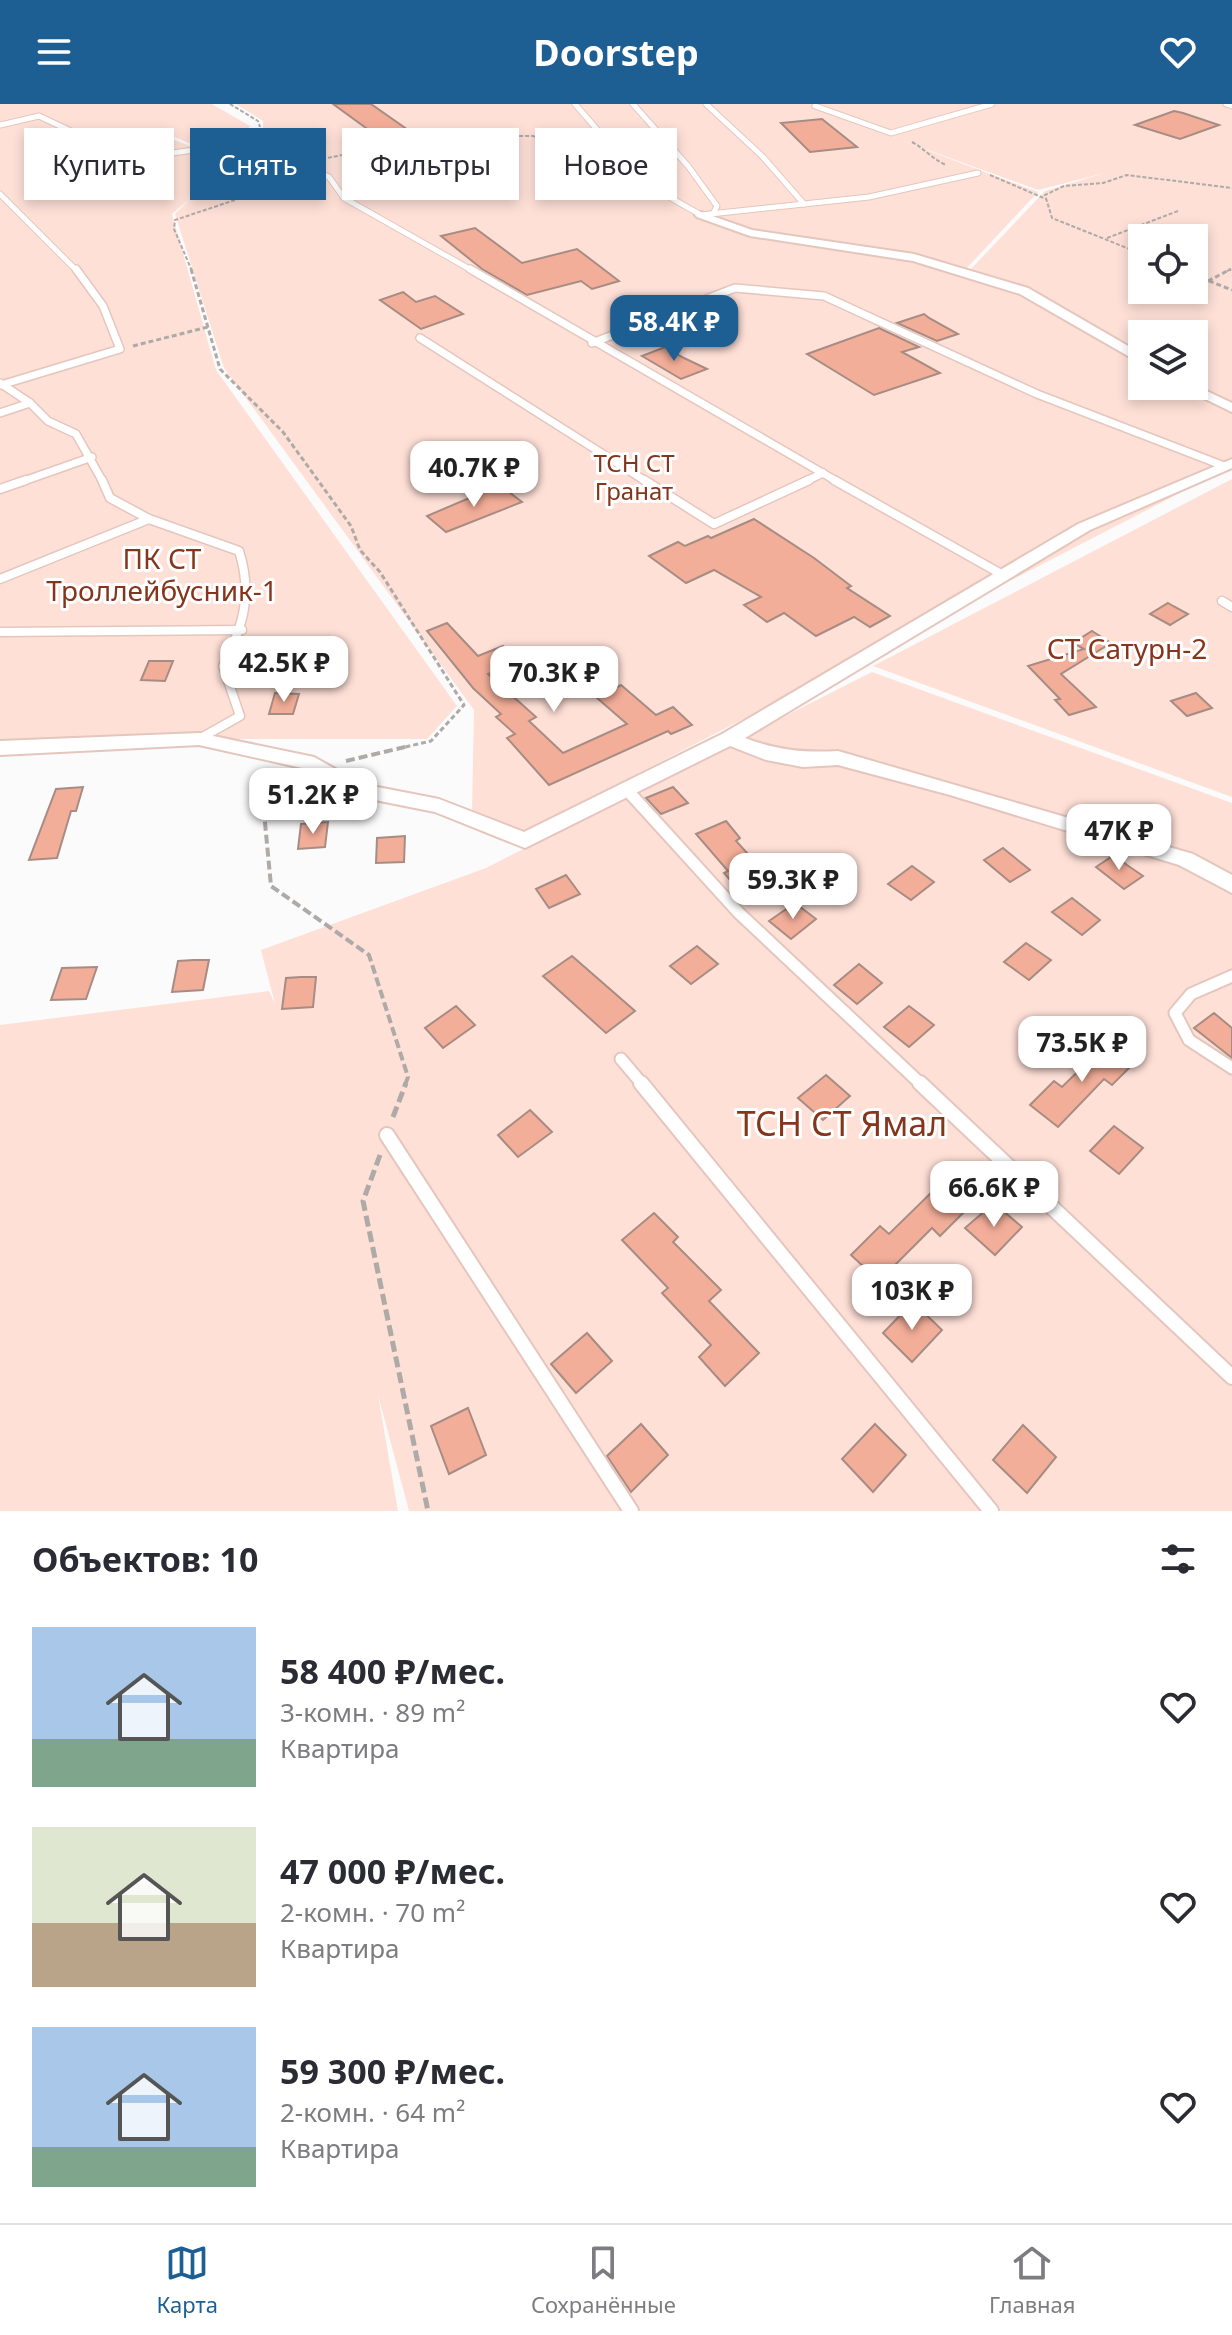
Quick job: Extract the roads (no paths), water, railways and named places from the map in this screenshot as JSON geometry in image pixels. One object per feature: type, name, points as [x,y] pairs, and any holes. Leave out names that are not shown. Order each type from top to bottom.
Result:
[{"type":"street","points":[[708,213],[750,233],[914,258],[1024,291],[1128,352]]},
{"type":"street","points":[[1208,397],[1232,408]]},
{"type":"street","points":[[0,748],[199,739],[307,762],[357,790],[439,806],[525,840],[729,739],[1084,527],[1228,464]]},
{"type":"street","points":[[729,739],[766,753],[803,760],[838,758],[952,789],[1186,859],[1232,885]]},
{"type":"lane","points":[[575,104],[615,151],[664,194],[708,213],[892,193],[978,173]]},
{"type":"lane","points":[[633,104],[688,166],[717,206],[708,213]]},
{"type":"lane","points":[[706,104],[763,157],[804,204]]},
{"type":"lane","points":[[812,105],[823,104]]},
{"type":"lane","points":[[812,105],[891,133],[992,104]]},
{"type":"lane","points":[[1226,104],[1232,106]]},
{"type":"lane","points":[[0,125],[39,116],[130,159],[190,151]]},
{"type":"lane","points":[[326,176],[344,198],[388,220],[592,343],[1003,575]]},
{"type":"lane","points":[[0,194],[94,290],[117,329],[120,349],[1,384]]},
{"type":"lane","points":[[592,343],[735,288],[824,296],[1037,394],[1228,464]]},
{"type":"lane","points":[[420,338],[714,524],[823,473]]},
{"type":"lane","points":[[1,384],[30,403],[48,421],[76,434],[92,457],[110,498],[149,519],[239,551],[248,574],[242,630],[223,666],[240,716],[199,739]]},
{"type":"lane","points":[[0,413],[30,403]]},
{"type":"lane","points":[[0,489],[92,457]]},
{"type":"lane","points":[[0,579],[149,519]]},
{"type":"lane","points":[[1222,601],[1232,607]]},
{"type":"lane","points":[[0,632],[242,630]]},
{"type":"lane","points":[[628,791],[739,913],[1232,1377]]},
{"type":"lane","points":[[1232,976],[1191,994],[1175,1013],[1189,1040],[1232,1068]]},
{"type":"lane","points":[[621,1059],[991,1511]]},
{"type":"lane","points":[[387,1135],[631,1511]]},
{"type":"park label","name":"ТСН СТ Гранат","points":[[634,476]]},
{"type":"park label","name":"ПК СТ Троллейбусник-1","points":[[162,574]]},
{"type":"park label","name":"СТ Сатурн-2","points":[[1127,648]]},
{"type":"park label","name":"ТСН СТ Ямал","points":[[842,1123]]}]
